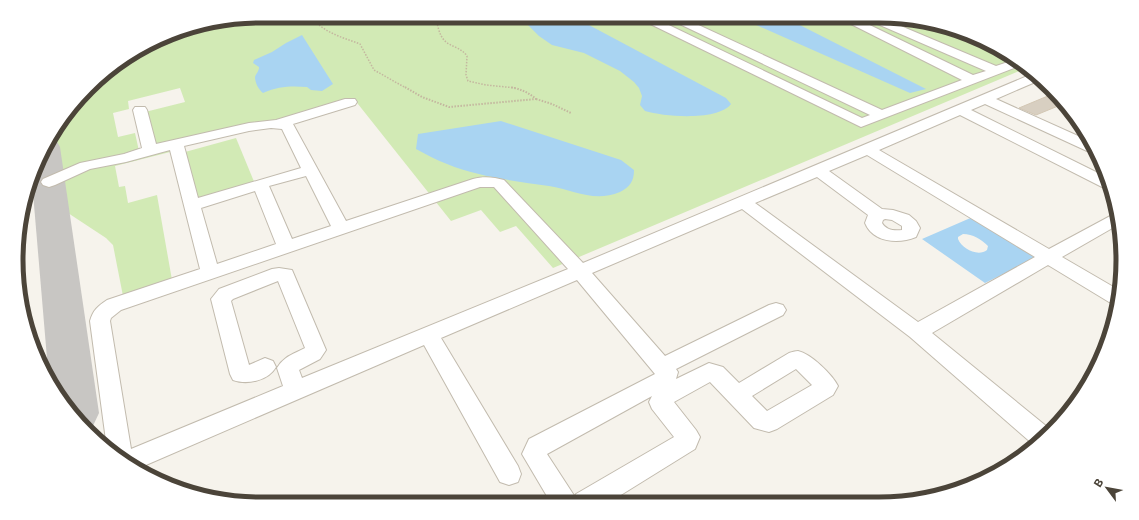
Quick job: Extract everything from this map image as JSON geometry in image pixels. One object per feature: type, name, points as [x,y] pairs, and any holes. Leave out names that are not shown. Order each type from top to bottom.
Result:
[{"type":"lane","points":[[656,23],[861,123],[1014,65]]},
{"type":"lane","points":[[686,23],[881,115]]},
{"type":"lane","points":[[857,23],[972,80]]},
{"type":"lane","points":[[884,23],[997,71]]},
{"type":"lane","points":[[132,459],[428,334],[744,203],[1031,79]]},
{"type":"lane","points":[[986,99],[1086,145]]},
{"type":"lane","points":[[136,163],[177,148],[249,127],[282,124],[350,102]]},
{"type":"lane","points":[[140,110],[150,150]]},
{"type":"lane","points":[[960,110],[1102,181]]},
{"type":"lane","points":[[282,124],[287,125],[340,228]]},
{"type":"lane","points":[[49,182],[86,166],[126,158],[150,150],[177,148]]},
{"type":"lane","points":[[177,148],[210,272]]},
{"type":"lane","points":[[869,150],[1113,295]]},
{"type":"lane","points":[[192,205],[310,170]]},
{"type":"lane","points":[[819,171],[879,215]]},
{"type":"lane","points":[[119,450],[100,321],[102,314],[114,305],[470,184],[479,182],[498,183],[580,271],[667,372],[666,378],[537,447],[534,454],[561,497]]},
{"type":"lane","points":[[260,184],[286,246]]},
{"type":"lane","points":[[744,203],[916,332],[1039,435]]},
{"type":"lane","points":[[916,332],[1112,221]]},
{"type":"lane","points":[[265,367],[250,374],[241,374],[221,299],[226,294],[279,274],[285,275],[316,350],[312,354],[292,363],[288,368],[295,391]]},
{"type":"lane","points":[[660,365],[670,363],[776,310]]},
{"type":"lane","points":[[428,334],[509,474]]},
{"type":"lane","points":[[595,497],[687,442],[688,437],[660,402],[663,397],[709,372],[716,373],[762,421],[769,422],[825,389],[827,386],[801,361],[796,360],[747,388]]},
{"type":"path","points":[[316,23],[321,28],[360,44],[364,48],[370,66],[374,70],[422,97],[442,106],[460,107],[536,99]]},
{"type":"path","points":[[437,23],[438,30],[443,39],[452,46],[463,51],[466,55],[468,62],[465,74],[468,81],[487,86],[525,90],[536,99],[572,113]]},
{"type":"green space","points":[[260,23],[879,23],[910,25],[940,31],[970,41],[998,55],[1021,70],[553,268],[516,226],[500,232],[481,210],[451,221],[354,99],[281,121],[154,146],[145,112],[185,102],[180,88],[128,101],[129,109],[113,113],[118,137],[135,133],[139,151],[57,176],[53,145],[63,128],[92,92],[128,63],[155,47],[199,31],[229,25]]},
{"type":"green space","points":[[236,138],[255,184],[199,200],[185,152]]},
{"type":"green space","points":[[168,149],[174,151],[115,166],[119,187],[125,186],[128,203],[157,195],[172,280],[123,296],[113,245],[106,238],[68,213],[62,203],[58,180],[84,169]]},
{"type":"green space","points":[[23,255],[26,296],[24,276]]},
{"type":"water","points":[[526,23],[585,23],[726,98],[731,104],[715,113],[691,116],[665,115],[645,111],[640,105],[642,96],[639,88],[620,71],[584,53],[552,45],[539,36]]},
{"type":"water","points":[[752,23],[796,23],[926,89],[910,93]]},
{"type":"water","points":[[302,35],[333,84],[322,91],[311,90],[307,87],[290,87],[274,89],[263,93],[256,82],[255,77],[259,67],[253,63],[254,60],[272,52]]},
{"type":"water","points":[[501,121],[621,160],[634,170],[632,180],[629,186],[620,192],[611,195],[584,195],[549,186],[497,178],[472,172],[435,159],[416,149],[418,134]]},
{"type":"water","points":[[975,216],[1038,257],[985,283],[922,239]],"holes":[[[963,234],[977,237],[983,241],[988,246],[987,250],[979,253],[971,251],[963,246],[958,237]]]},
{"type":"building","points":[[1050,95],[1059,106],[1036,115],[1019,108]]},
{"type":"taxiway","points":[[46,157],[74,407]]}]
